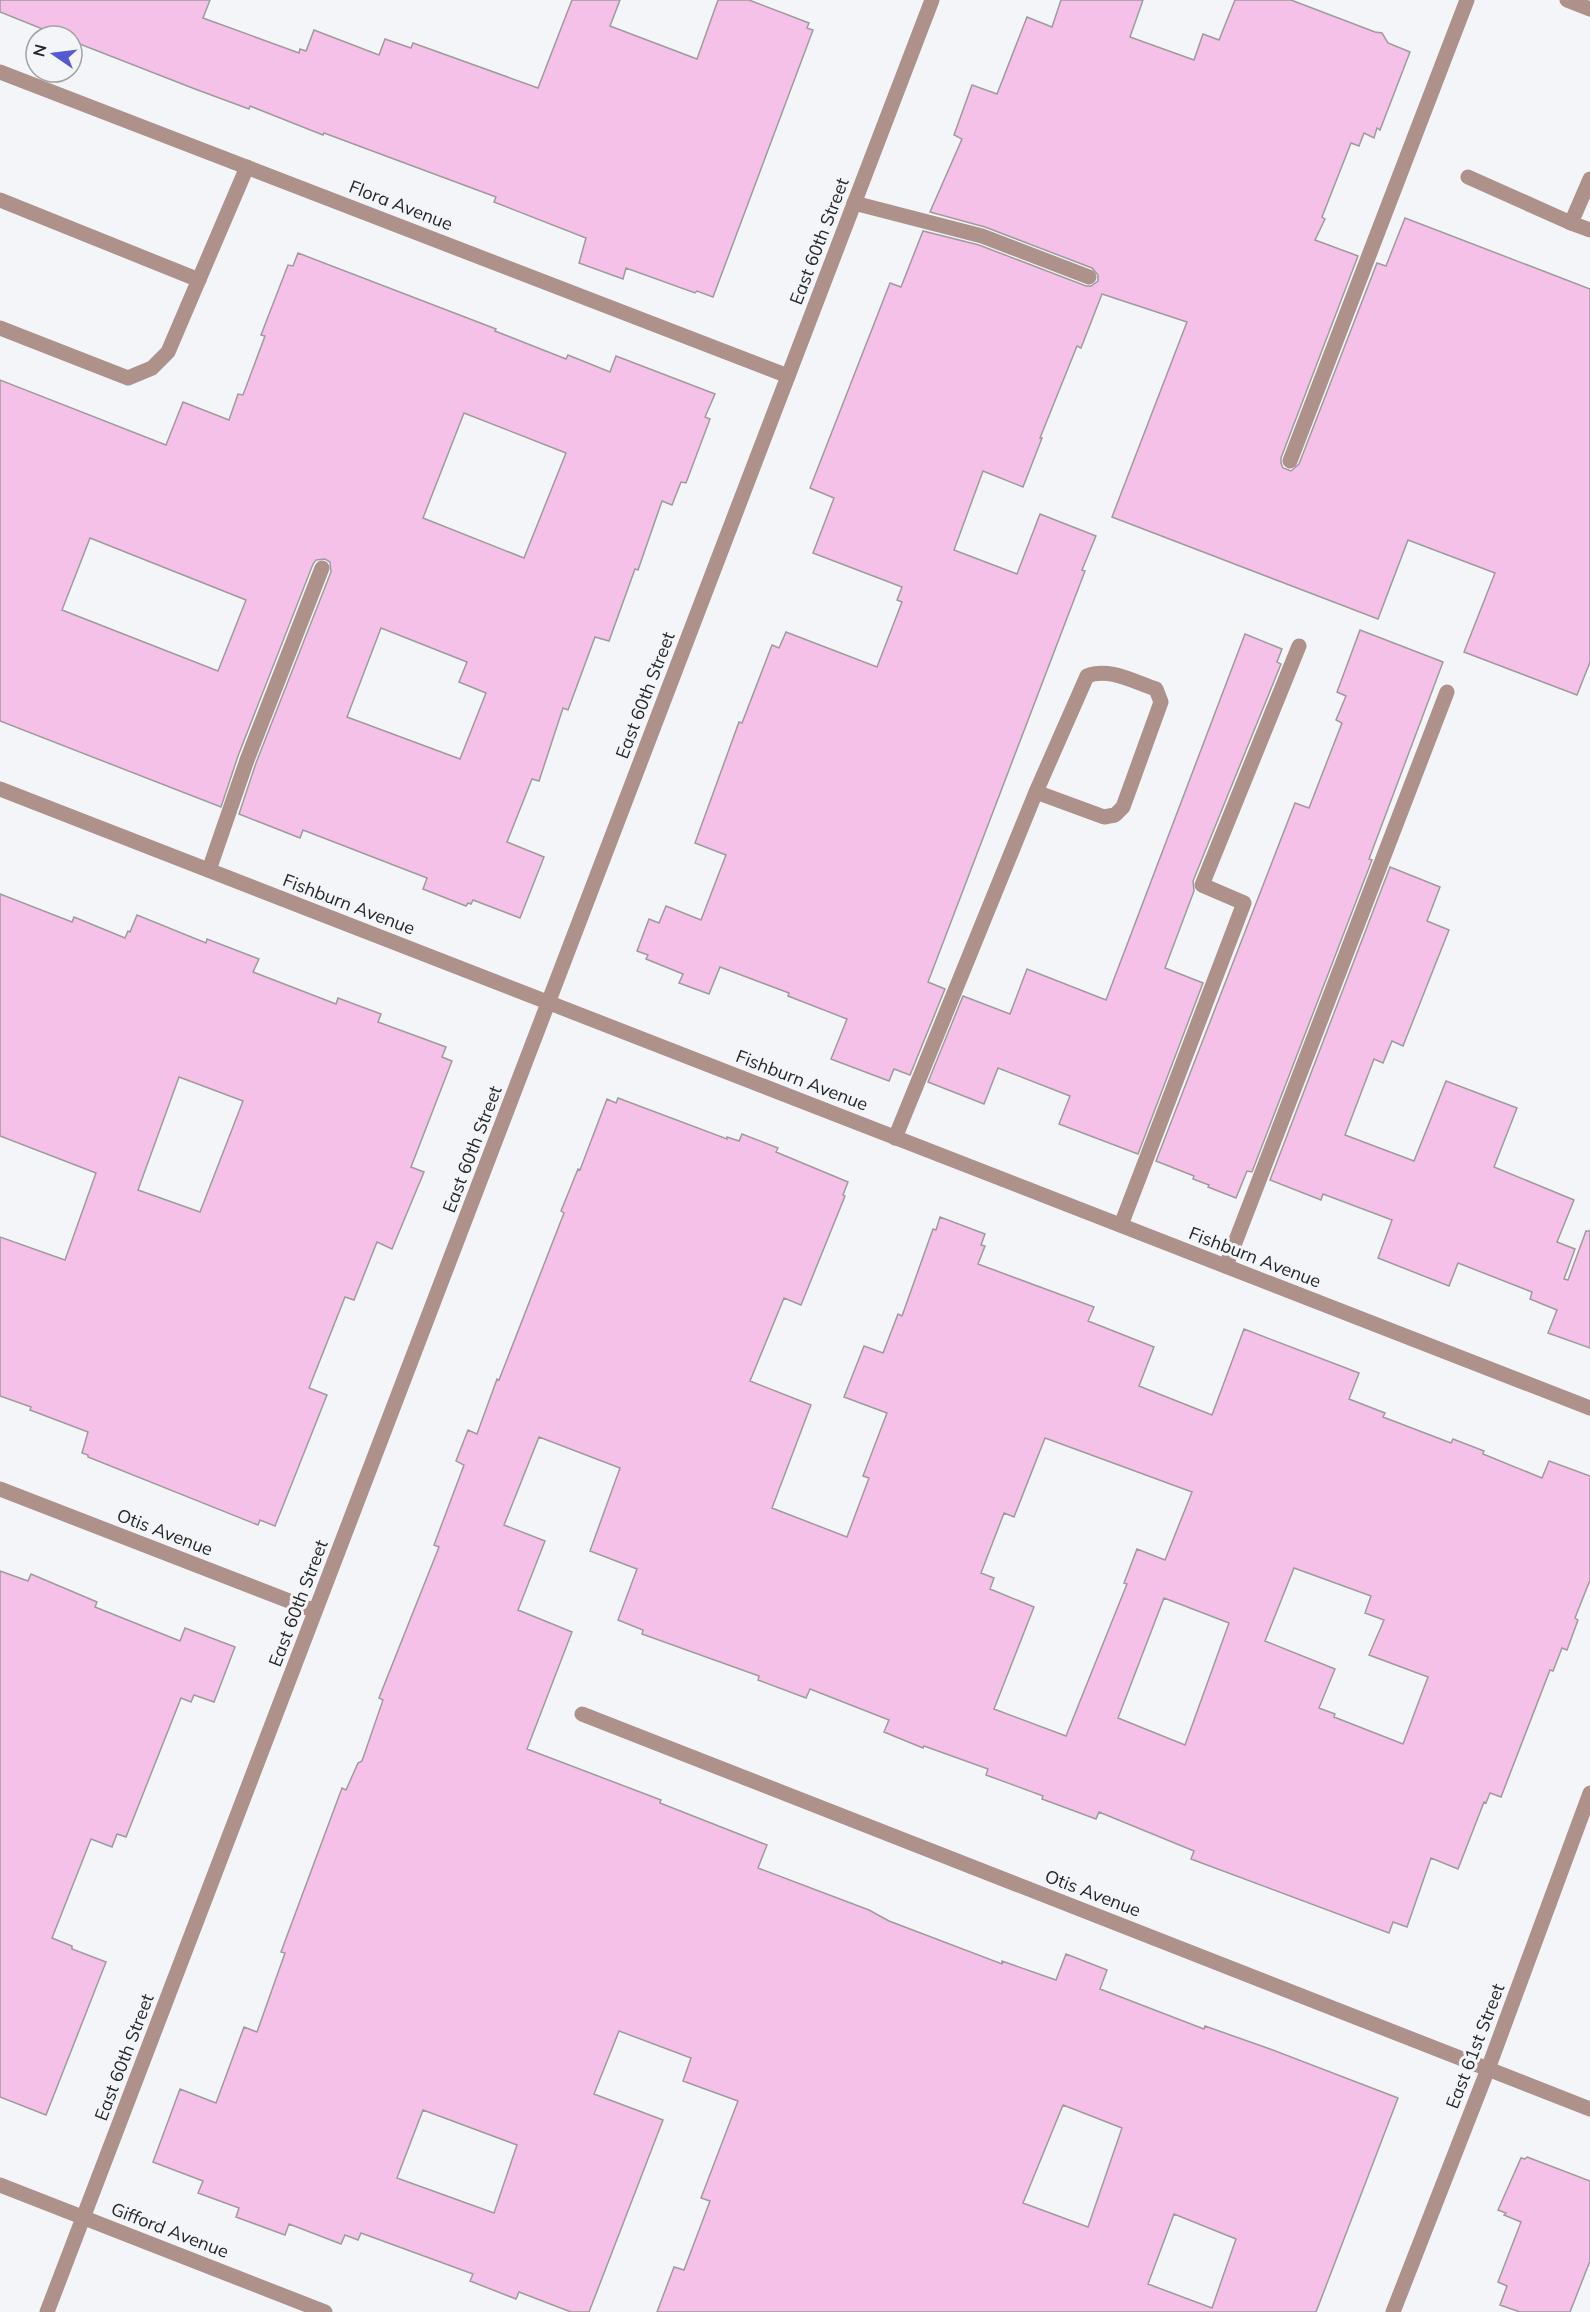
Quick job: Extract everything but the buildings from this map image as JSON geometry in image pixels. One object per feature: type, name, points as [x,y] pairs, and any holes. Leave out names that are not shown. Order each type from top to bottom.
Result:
[{"type":"street","name":"East 60th Street","points":[[47,2312],[932,0]]},
{"type":"street","points":[[1290,461],[1467,0]]},
{"type":"street","points":[[1567,0],[1590,9]]},
{"type":"street","name":"Flora Avenue","points":[[0,72],[788,376]]},
{"type":"street","points":[[0,328],[128,378],[152,368],[168,352],[247,167]]},
{"type":"street","points":[[1468,177],[1590,230]]},
{"type":"street","points":[[1571,223],[1590,179]]},
{"type":"street","points":[[0,200],[199,280]]},
{"type":"street","points":[[854,203],[982,236],[1089,277]]},
{"type":"street","points":[[209,870],[248,760],[322,568]]},
{"type":"street","points":[[1121,1225],[1244,903],[1203,885],[1299,646]]},
{"type":"street","points":[[895,1138],[1036,792],[1087,676],[1107,672],[1156,689],[1161,702],[1123,807],[1115,815],[1104,817],[1036,792]]},
{"type":"street","points":[[1226,1266],[1447,692]]},
{"type":"street","name":"Fishburn Avenue","points":[[0,789],[1590,1408]]},
{"type":"street","name":"Otis Avenue","points":[[0,1489],[315,1611]]},
{"type":"street","name":"Otis Avenue","points":[[582,1714],[1590,2109]]},
{"type":"street","name":"East 61st Street","points":[[1393,2312],[1488,2069],[1590,1793]]},
{"type":"street","name":"Gifford Avenue","points":[[0,2185],[325,2312]]}]
